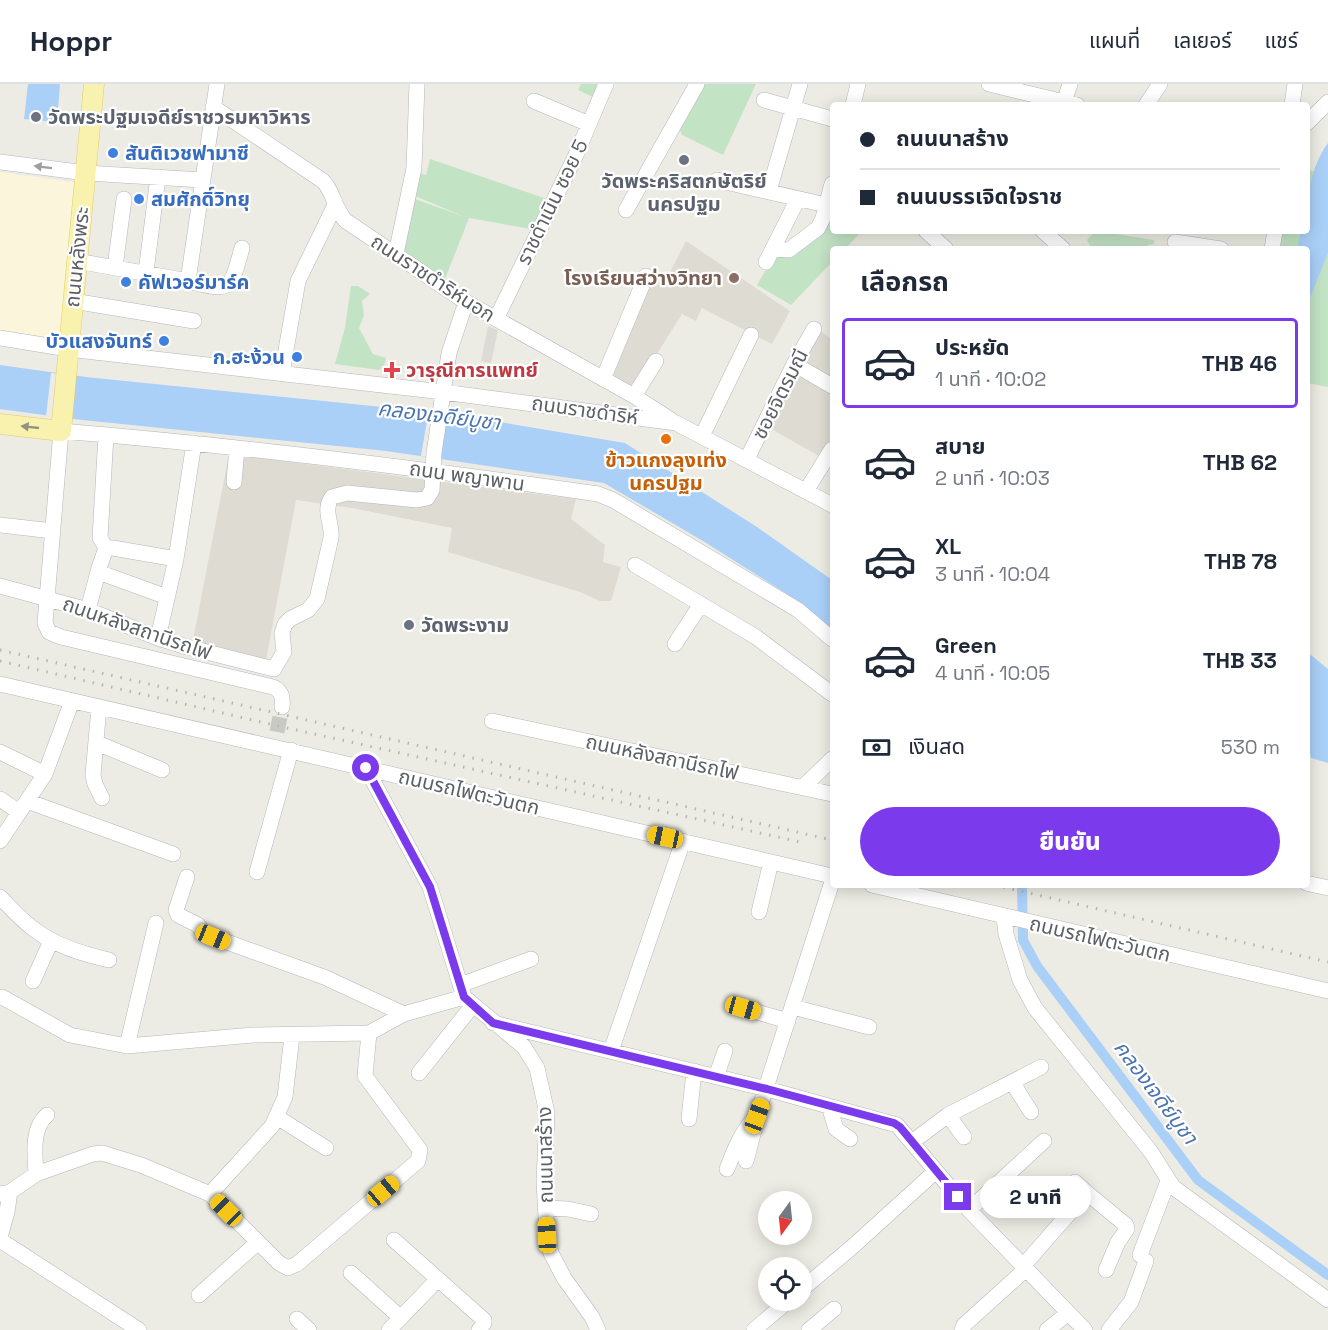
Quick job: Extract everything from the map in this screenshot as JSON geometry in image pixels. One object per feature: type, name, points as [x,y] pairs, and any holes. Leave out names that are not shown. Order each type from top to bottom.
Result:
[{"type":"main road","name":"ถนนหลังพระ","points":[[61,426],[94,84]]},
{"type":"main road","points":[[0,424],[61,426]]},
{"type":"street","points":[[188,280],[217,84]]},
{"type":"street","points":[[396,254],[414,168],[417,84]]},
{"type":"street","name":"ราชดำเนิน ซอย 5","points":[[496,319],[576,155],[606,84]]},
{"type":"street","points":[[626,210],[697,84]]},
{"type":"street","points":[[769,192],[800,84]]},
{"type":"street","points":[[854,102],[858,84]]},
{"type":"street","points":[[990,84],[1025,99],[1052,102]]},
{"type":"street","points":[[1070,84],[1070,102]]},
{"type":"street","points":[[1148,102],[1160,84]]},
{"type":"street","points":[[1292,102],[1295,84]]},
{"type":"street","points":[[764,100],[830,118]]},
{"type":"street","points":[[534,101],[589,124]]},
{"type":"street","points":[[1310,120],[1328,102]]},
{"type":"street","name":"ถนนราชดำริห์นอก","points":[[213,108],[323,180],[346,221],[466,302],[634,396],[676,423]]},
{"type":"street","points":[[0,162],[86,173],[203,180]]},
{"type":"street","points":[[146,272],[158,177]]},
{"type":"street","points":[[717,180],[826,205]]},
{"type":"street","points":[[798,199],[770,256],[789,250],[818,228],[824,218],[830,191]]},
{"type":"street","points":[[115,267],[124,199]]},
{"type":"street","points":[[282,373],[298,281],[335,205]]},
{"type":"street","points":[[1046,234],[1060,246]]},
{"type":"street","points":[[1175,242],[1201,246]]},
{"type":"street","points":[[77,261],[146,272],[219,288],[227,286],[234,279],[242,248]]},
{"type":"street","points":[[613,414],[610,383],[646,276]]},
{"type":"street","points":[[73,301],[194,321]]},
{"type":"street","points":[[432,470],[449,353],[466,302]]},
{"type":"street","name":"ซอยจิตรมณี","points":[[747,459],[814,329]]},
{"type":"street","points":[[702,436],[751,334]]},
{"type":"street","name":"ถนนราชดำริห์","points":[[0,338],[282,373],[442,399],[613,414],[676,423],[830,504]]},
{"type":"street","points":[[634,396],[656,361]]},
{"type":"street","points":[[795,364],[830,385]]},
{"type":"street","points":[[61,426],[49,598],[45,623],[49,632],[273,687],[282,695],[282,707]]},
{"type":"street","name":"ถนน พญาพาน","points":[[61,426],[106,435],[237,447],[432,470],[598,494],[613,500],[798,610],[830,637]]},
{"type":"street","points":[[88,610],[105,548],[100,538],[106,435]]},
{"type":"street","points":[[158,638],[176,559],[194,443]]},
{"type":"street","points":[[234,482],[237,447]]},
{"type":"street","points":[[807,491],[830,452]]},
{"type":"street","name":"ถนนหลังสถานีรถไฟ","points":[[0,586],[88,610],[158,638],[274,669],[284,652],[282,633],[285,624],[308,610],[317,599],[332,538],[327,510],[332,497],[347,493],[417,500],[427,498],[432,490],[432,470]]},
{"type":"street","points":[[0,525],[53,531]]},
{"type":"street","points":[[105,548],[176,559]]},
{"type":"street","points":[[635,565],[756,637],[830,692]]},
{"type":"street","points":[[99,568],[101,573],[167,597]]},
{"type":"street","points":[[675,644],[701,603]]},
{"type":"street","points":[[0,675],[277,736],[612,817],[665,837]]},
{"type":"street","name":"ถนนรถไฟตะวันตก","points":[[0,684],[830,876]]},
{"type":"street","points":[[0,842],[45,774],[72,700]]},
{"type":"street","points":[[99,707],[93,775],[102,798]]},
{"type":"street","name":"ถนนหลังสถานีรถไฟ","points":[[492,721],[830,794]]},
{"type":"street","points":[[97,743],[162,770]]},
{"type":"street","points":[[257,872],[291,750]]},
{"type":"street","points":[[0,752],[45,774]]},
{"type":"street","points":[[803,787],[830,761]]},
{"type":"street","points":[[366,768],[430,887],[466,996],[419,1073]]},
{"type":"street","points":[[0,799],[173,854]]},
{"type":"street","points":[[611,1051],[682,841]]},
{"type":"street","points":[[759,912],[771,862]]},
{"type":"street","points":[[187,877],[176,910],[178,915],[198,925],[207,934],[324,977],[404,1014]]},
{"type":"street","points":[[1310,884],[1328,888]]},
{"type":"street","points":[[746,1161],[757,1116],[830,888]]},
{"type":"street","name":"ถนนรถไฟตะวันตก","points":[[885,888],[1328,991]]},
{"type":"street","points":[[0,897],[33,929],[51,941],[109,960]]},
{"type":"street","points":[[1016,919],[1006,934],[1020,980],[1035,1008],[1151,1152],[1168,1181],[1183,1195],[1328,1300]]},
{"type":"street","points":[[127,1046],[156,922]]},
{"type":"street","points":[[33,981],[51,941]]},
{"type":"street","points":[[2,997],[70,1035],[127,1046],[253,1035],[369,1033],[404,1014],[466,996],[531,959]]},
{"type":"street","name":"ถนนนาสร้าง","points":[[466,996],[493,1023],[524,1047],[537,1068],[546,1113],[543,1182],[547,1235],[551,1253],[564,1278],[592,1317],[598,1330]]},
{"type":"street","points":[[743,1008],[869,1027]]},
{"type":"street","points":[[493,1023],[767,1089],[894,1123],[900,1127],[969,1210],[1085,1330]]},
{"type":"street","points":[[138,1330],[0,1238],[7,1212],[5,1193],[36,1174],[102,1153],[141,1164],[210,1194],[279,1263],[288,1268],[297,1264],[418,1161],[420,1150],[365,1076],[369,1033]]},
{"type":"street","points":[[210,1194],[272,1126],[277,1117],[285,1097],[292,1036]]},
{"type":"street","points":[[716,1077],[725,1051]]},
{"type":"street","points":[[912,1142],[948,1115],[1041,1067]]},
{"type":"street","points":[[689,1119],[694,1071]]},
{"type":"street","points":[[1012,1082],[1031,1112]]},
{"type":"street","points":[[828,1106],[836,1129],[850,1139]]},
{"type":"street","points":[[36,1174],[36,1133],[38,1125],[47,1115]]},
{"type":"street","points":[[948,1115],[964,1137]]},
{"type":"street","points":[[727,1169],[738,1140],[746,1126],[757,1116]]},
{"type":"street","points":[[277,1117],[326,1148]]},
{"type":"street","points":[[969,1210],[1044,1141]]},
{"type":"street","points":[[812,1281],[936,1171]]},
{"type":"street","points":[[1109,1330],[1131,1302],[1168,1181]]},
{"type":"street","points":[[1075,1182],[1128,1229],[1118,1242],[1106,1270]]},
{"type":"street","points":[[962,1330],[964,1325],[1024,1268],[1087,1193]]},
{"type":"street","points":[[545,1208],[568,1209],[591,1214]]},
{"type":"street","points":[[394,1240],[484,1320],[479,1330]]},
{"type":"street","points":[[199,1295],[258,1242]]},
{"type":"street","points":[[351,1273],[401,1318]]},
{"type":"street","points":[[389,1330],[438,1279]]},
{"type":"street","points":[[809,1330],[834,1309]]},
{"type":"street","points":[[754,1330],[776,1311]]},
{"type":"street","points":[[1047,1330],[1068,1313]]},
{"type":"street","points":[[297,1319],[309,1330]]},
{"type":"shaded area","points":[[0,172],[78,183],[66,340],[0,331]]},
{"type":"shaded area","points":[[686,241],[790,311],[772,344],[702,308],[696,321],[682,314],[633,392],[602,376],[647,270],[666,280]]},
{"type":"shaded area","points":[[488,326],[498,330],[491,363],[481,361]]},
{"type":"shaded area","points":[[817,329],[830,338],[830,453],[826,460],[766,426]]},
{"type":"shaded area","points":[[229,454],[576,499],[571,519],[605,545],[603,562],[621,567],[611,601],[600,601],[580,592],[448,552],[452,528],[352,508],[296,500],[266,660],[200,644],[193,640]]},
{"type":"green space","points":[[581,84],[599,84],[593,97],[578,90]]},
{"type":"green space","points":[[705,84],[756,84],[723,155],[682,135],[680,130]]},
{"type":"green space","points":[[430,159],[547,199],[531,229],[469,218],[445,279],[402,252],[415,199],[465,217],[415,196],[420,173],[426,175]]},
{"type":"green space","points":[[1310,170],[1328,176],[1328,387],[1310,384],[1310,246],[1272,246],[1274,234],[1310,234]]},
{"type":"green space","points":[[830,214],[830,234],[859,234],[848,246],[830,246],[830,264],[791,305],[757,285],[775,254]]},
{"type":"green space","points":[[1092,234],[1115,234],[1154,240],[1154,244],[1148,246],[1090,246],[1087,240]]},
{"type":"green space","points":[[351,286],[358,286],[370,294],[362,301],[364,315],[359,328],[373,354],[386,358],[384,366],[379,370],[335,364],[345,327]]},
{"type":"water","points":[[28,84],[60,84],[57,122],[24,119]]},
{"type":"water","points":[[1328,143],[1328,253],[1310,298],[1310,246],[1298,246],[1300,234],[1310,234],[1310,187],[1322,152]]},
{"type":"water","points":[[0,365],[86,377],[452,414],[625,443],[757,527],[830,579],[830,631],[798,601],[703,541],[604,483],[386,451],[73,419],[0,409]]},
{"type":"water","points":[[1310,654],[1328,669],[1328,763],[1311,758]]},
{"type":"pier","points":[[51,373],[74,376],[70,420],[46,417]]},
{"type":"pier","points":[[429,409],[445,412],[438,458],[421,456]]},
{"type":"waterway","name":"คลองเจดีย์บูชา","points":[[1022,888],[1023,940],[1037,966],[1198,1180],[1328,1275]]},
{"type":"tunnel","points":[[277,732],[282,707]]},
{"type":"railway","points":[[0,650],[830,840]]},
{"type":"railway","points":[[0,661],[274,725],[805,843]]},
{"type":"railway","points":[[1007,888],[1328,962]]},
{"type":"place","name":"วัดพระปฐมเจดีย์ราชวรมหาวิหาร","points":[[36,117]]},
{"type":"place","name":"สันติเวชฟามาซี","points":[[113,153]]},
{"type":"place","name":"วัดพระคริสตกษัตริย์ นครปฐม","points":[[684,160]]},
{"type":"place","name":"สมศักดิ์วิทยุ","points":[[139,199]]},
{"type":"place","name":"โรงเรียนสว่างวิทยา","points":[[734,278]]},
{"type":"place","name":"คัฟเวอร์มาร์ค","points":[[126,282]]},
{"type":"place","name":"บัวแสงจันทร์","points":[[164,341]]},
{"type":"place","name":"ก.ฮะง้วน","points":[[297,357]]},
{"type":"place","name":"วารุณีการแพทย์","points":[[392,370]]},
{"type":"place","name":"ข้าวแกงลุงเท่ง นครปฐม","points":[[666,439]]},
{"type":"place","name":"วัดพระงาม","points":[[409,625]]},
{"type":"route","points":[[366,768],[430,887],[464,997],[493,1023],[767,1089],[894,1123],[900,1127],[958,1197]]}]
